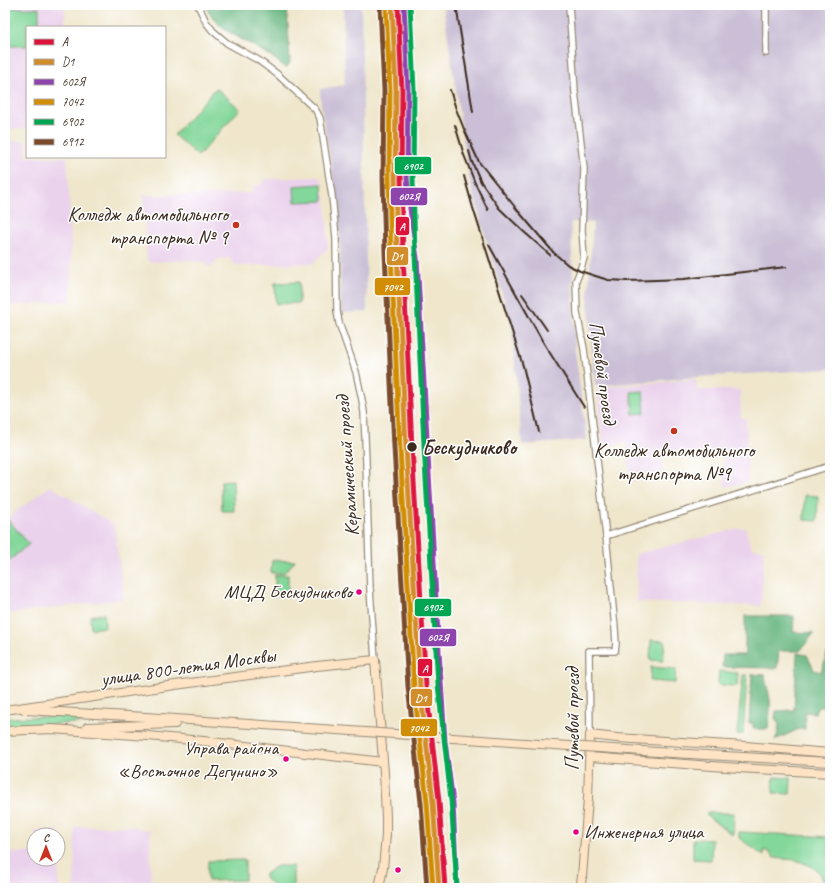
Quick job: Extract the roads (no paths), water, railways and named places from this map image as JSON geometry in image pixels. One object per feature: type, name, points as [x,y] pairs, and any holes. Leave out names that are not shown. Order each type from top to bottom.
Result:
[{"type":"street","name":"Керамический проезд","points":[[198,5],[206,22],[213,31],[227,42],[258,60],[277,74],[315,109],[320,118],[332,196],[336,250],[337,310],[356,372],[364,412],[370,589],[386,797],[386,835],[383,868],[379,888]]},
{"type":"street","name":"Путевой проезд","points":[[569,5],[575,92],[584,169],[582,230],[584,258],[576,281],[577,313],[584,349],[606,536],[616,644],[615,651],[589,651],[590,757],[588,799],[580,888]]},
{"type":"street","points":[[766,5],[766,53]]},
{"type":"street","points":[[606,536],[830,466]]},
{"type":"street","name":"улица 800-летия Москвы","points":[[5,710],[175,685],[375,660]]},
{"type":"street","points":[[5,710],[68,712],[672,753],[830,762]]},
{"type":"street","points":[[5,731],[214,722]]},
{"type":"street","points":[[52,729],[203,741],[383,762]]},
{"type":"street","points":[[590,736],[830,753]]},
{"type":"street","points":[[590,757],[658,763],[830,773]]},
{"type":"railway","points":[[380,5],[389,50]]},
{"type":"railway","points":[[456,5],[473,112]]},
{"type":"railway","points":[[450,90],[464,129],[479,162],[554,253],[568,265],[580,271],[608,280],[627,281],[684,279],[786,267]]},
{"type":"railway","points":[[455,125],[464,155],[488,210]]},
{"type":"railway","points":[[469,151],[481,182],[499,208],[550,255]]},
{"type":"railway","points":[[464,176],[523,366],[539,432]]},
{"type":"railway","points":[[489,245],[543,342],[584,407]]},
{"type":"railway","points":[[522,294],[547,330]]},
{"type":"place","name":"Колледж автомобильного транспорта № 9","points":[[236,225]]},
{"type":"place","name":"Колледж автомобильного транспорта №9","points":[[674,431]]},
{"type":"place","name":"Бескудниково","points":[[412,447]]},
{"type":"place","name":"МЦД Бескудниково","points":[[359,592]]},
{"type":"place","name":"Управа района «Восточное Дегунино»","points":[[286,759]]},
{"type":"place","name":"Инженерная улица","points":[[576,832]]}]
